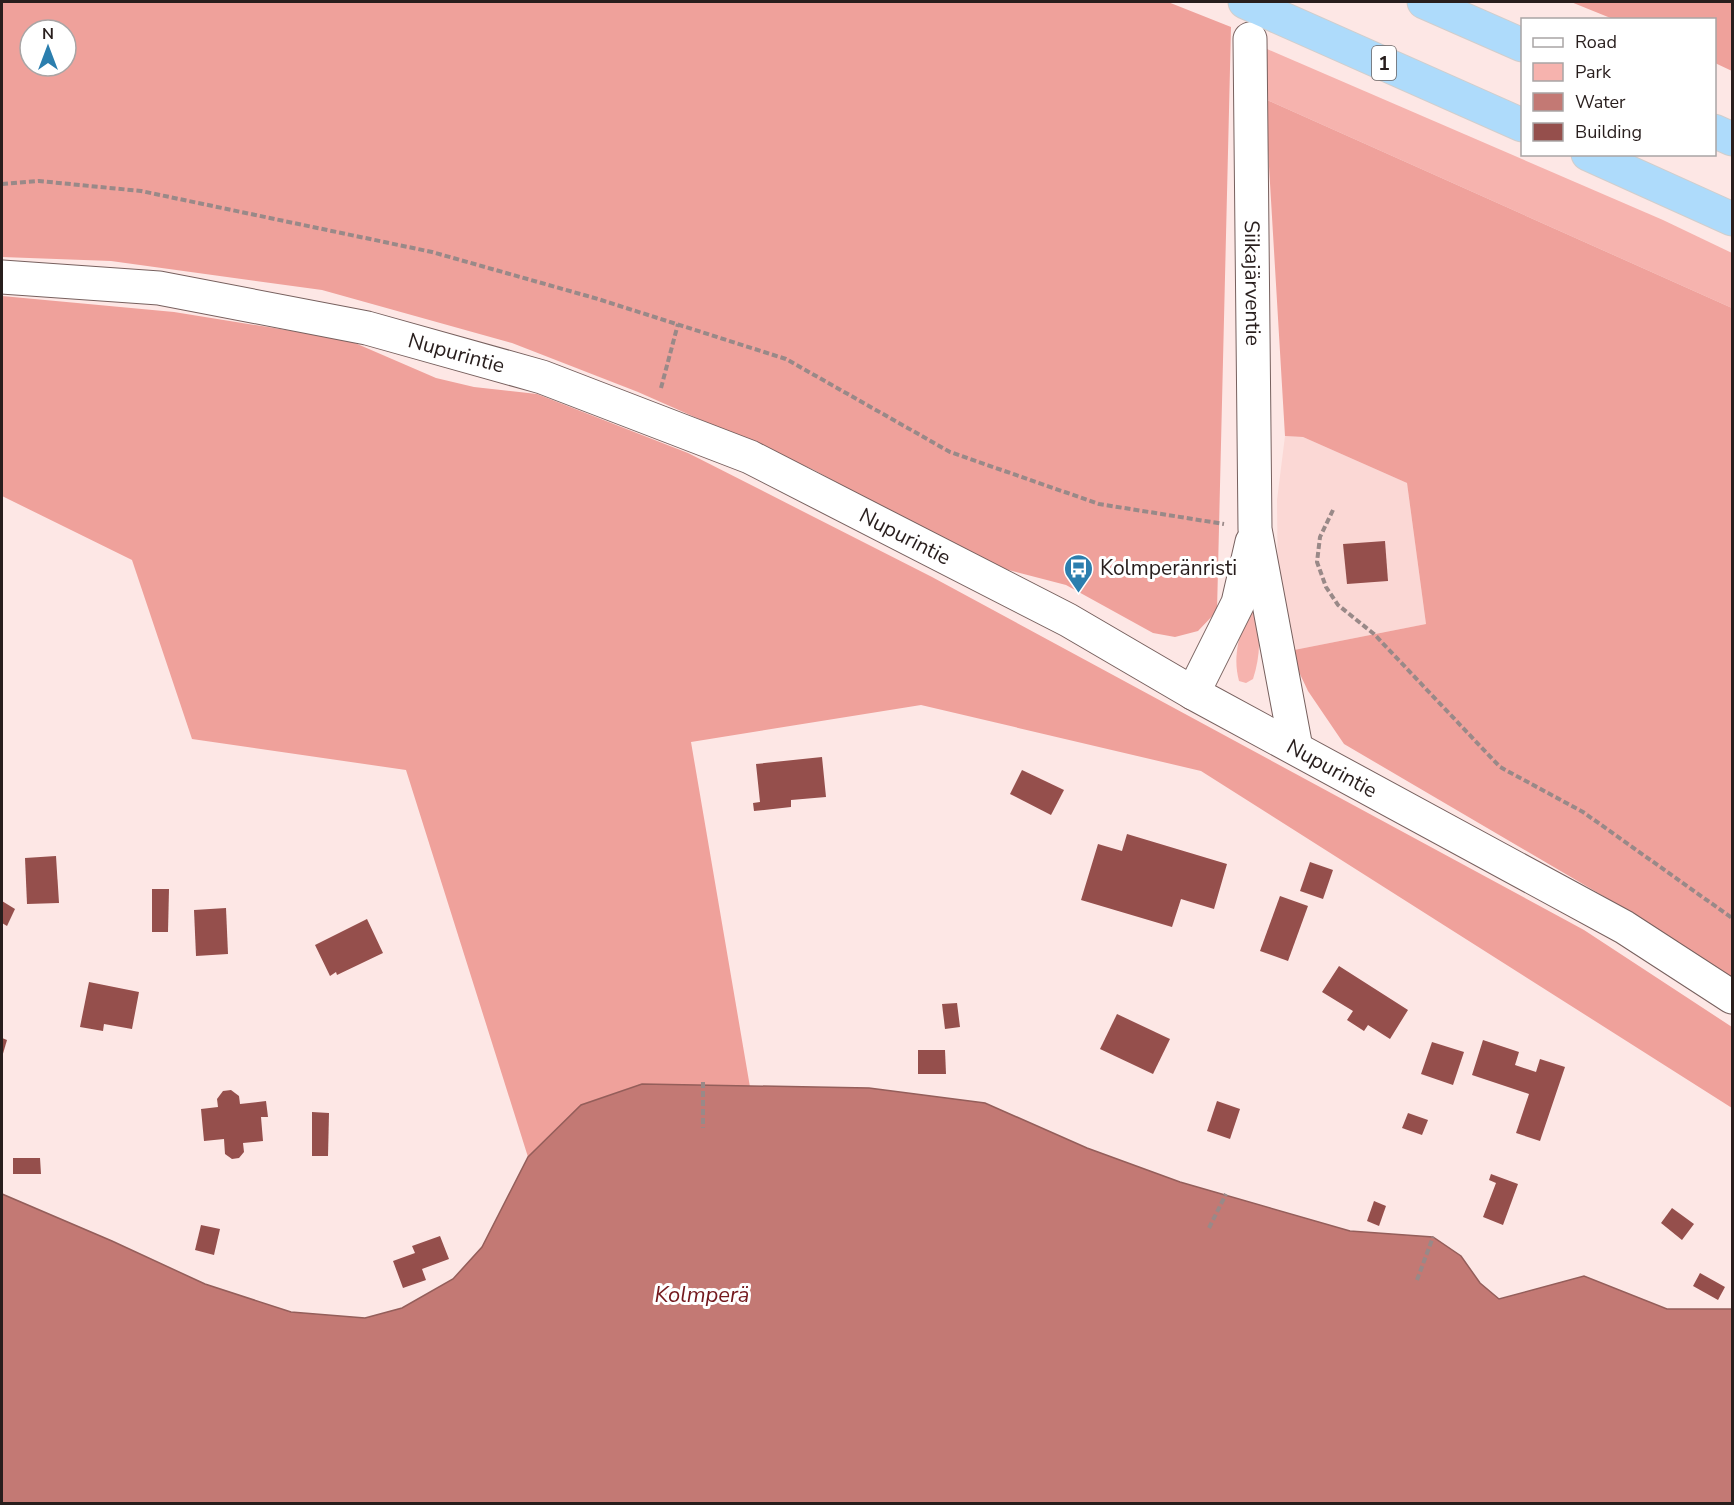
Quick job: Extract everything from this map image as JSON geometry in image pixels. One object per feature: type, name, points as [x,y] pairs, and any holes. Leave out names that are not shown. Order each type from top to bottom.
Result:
[{"type":"highway","name":"1","points":[[1245,2],[1521,125]]},
{"type":"highway","points":[[1424,2],[1521,45]]},
{"type":"highway","points":[[1716,132],[1732,139]]},
{"type":"highway","points":[[1592,156],[1732,219]]},
{"type":"main road","name":"Siikajärventie","points":[[1250,39],[1255,529]]},
{"type":"main road","name":"Nupurintie","points":[[2,277],[159,288],[367,328],[542,377],[750,456],[1068,621],[1193,693],[1624,927],[1732,997]]},
{"type":"main road","points":[[1193,693],[1238,603],[1255,529]]},
{"type":"main road","points":[[1255,529],[1296,748]]},
{"type":"path","points":[[2,184],[39,181],[141,191],[432,252],[786,358],[950,452],[1078,497],[1099,504],[1255,529]]},
{"type":"path","points":[[653,420],[678,324]]},
{"type":"path","points":[[1333,510],[1320,537],[1317,562],[1326,587],[1338,604],[1374,634],[1500,767],[1582,812],[1732,918]]},
{"type":"path","points":[[703,1082],[703,1128]]},
{"type":"path","points":[[1209,1228],[1226,1194]]},
{"type":"path","points":[[1418,1280],[1433,1237]]},
{"type":"shaded area","points":[[2,2],[1168,2],[1231,27],[1217,611],[1198,631],[1175,637],[1153,633],[1066,585],[986,564],[814,470],[638,392],[512,343],[322,290],[111,261],[2,257]]},
{"type":"shaded area","points":[[1571,2],[1732,2],[1732,71],[1716,63],[1716,18],[1611,18]]},
{"type":"shaded area","points":[[1265,99],[1732,308],[1732,977],[1610,900],[1344,744],[1308,691],[1289,651],[1426,624],[1407,483],[1303,437],[1285,436]]},
{"type":"shaded area","points":[[2,296],[174,312],[348,340],[436,378],[474,387],[537,394],[688,453],[932,577],[1584,930],[1732,1027],[1732,1108],[1201,771],[921,705],[691,742],[750,1087],[642,1084],[581,1105],[528,1157],[406,770],[192,739],[132,560],[2,496]]},
{"type":"shaded area","points":[[1285,436],[1303,437],[1407,483],[1426,624],[1289,651],[1278,593],[1277,500]]},
{"type":"green space","points":[[1267,49],[1663,220],[1732,253],[1732,308],[1265,99]]},
{"type":"green space","points":[[1250,608],[1257,609],[1259,644],[1253,679],[1246,683],[1239,681],[1236,662],[1240,635]]},
{"type":"water","name":"Kolmperä","points":[[642,1084],[869,1088],[985,1103],[1087,1148],[1180,1182],[1350,1231],[1433,1237],[1461,1256],[1480,1283],[1499,1299],[1584,1276],[1667,1309],[1732,1309],[1732,1503],[2,1503],[2,1194],[205,1284],[291,1312],[365,1318],[402,1308],[453,1279],[482,1247],[528,1157],[581,1105]]},
{"type":"building","points":[[1385,541],[1388,581],[1347,584],[1343,544]]},
{"type":"building","points":[[822,757],[826,797],[791,800],[791,807],[754,811],[753,803],[760,802],[756,764]]},
{"type":"building","points":[[1022,770],[1064,790],[1051,815],[1010,794]]},
{"type":"building","points":[[1127,834],[1227,864],[1214,909],[1181,899],[1172,927],[1081,900],[1098,844],[1122,851]]},
{"type":"building","points":[[56,856],[59,903],[27,904],[25,858]]},
{"type":"building","points":[[1310,862],[1333,870],[1323,899],[1300,891]]},
{"type":"building","points":[[152,889],[169,889],[168,932],[152,932]]},
{"type":"building","points":[[1280,896],[1308,906],[1288,961],[1260,951]]},
{"type":"building","points":[[2,901],[15,909],[7,926],[2,923]]},
{"type":"building","points":[[226,908],[228,954],[196,956],[194,910]]},
{"type":"building","points":[[367,919],[383,953],[337,975],[336,972],[330,976],[315,945]]},
{"type":"building","points":[[1339,966],[1408,1010],[1390,1039],[1368,1025],[1364,1031],[1347,1020],[1353,1011],[1322,992]]},
{"type":"building","points":[[89,982],[139,992],[132,1029],[104,1024],[103,1031],[80,1027]]},
{"type":"building","points":[[957,1003],[960,1027],[945,1029],[942,1004]]},
{"type":"building","points":[[1117,1014],[1170,1039],[1153,1074],[1100,1049]]},
{"type":"building","points":[[2,1038],[7,1040],[2,1057]]},
{"type":"building","points":[[1483,1040],[1519,1052],[1515,1065],[1536,1072],[1540,1059],[1565,1067],[1540,1141],[1516,1133],[1529,1094],[1472,1075]]},
{"type":"building","points":[[1432,1042],[1464,1052],[1453,1085],[1421,1074]]},
{"type":"building","points":[[918,1050],[945,1050],[946,1074],[918,1074]]},
{"type":"building","points":[[231,1090],[239,1096],[240,1104],[266,1101],[268,1117],[261,1117],[263,1141],[243,1143],[244,1152],[239,1158],[232,1159],[225,1154],[224,1139],[204,1141],[201,1109],[218,1107],[217,1099],[223,1091]]},
{"type":"building","points":[[1217,1101],[1240,1109],[1230,1139],[1207,1131]]},
{"type":"building","points":[[312,1112],[329,1113],[328,1156],[312,1156]]},
{"type":"building","points":[[1408,1113],[1428,1120],[1422,1135],[1402,1128]]},
{"type":"building","points":[[13,1158],[40,1158],[41,1174],[13,1174]]},
{"type":"building","points":[[1491,1174],[1518,1184],[1503,1225],[1483,1217],[1496,1183],[1489,1180]]},
{"type":"building","points":[[1374,1201],[1386,1206],[1379,1226],[1367,1221]]},
{"type":"building","points":[[1672,1208],[1694,1224],[1682,1240],[1661,1223]]},
{"type":"building","points":[[201,1225],[220,1229],[214,1255],[195,1250]]},
{"type":"building","points":[[440,1236],[449,1259],[422,1269],[426,1280],[403,1288],[393,1261],[415,1253],[412,1246]]},
{"type":"building","points":[[1700,1273],[1725,1287],[1718,1300],[1693,1286]]},
{"type":"place","name":"Kolmperänristi","points":[[1079,594]]}]
